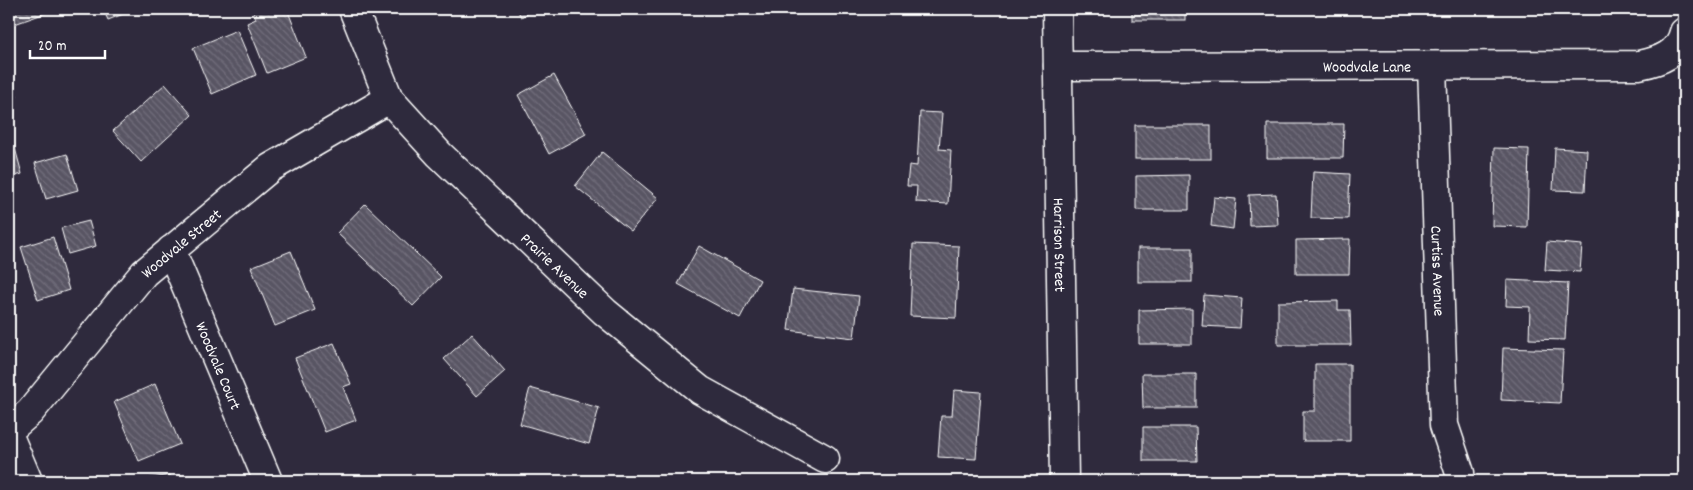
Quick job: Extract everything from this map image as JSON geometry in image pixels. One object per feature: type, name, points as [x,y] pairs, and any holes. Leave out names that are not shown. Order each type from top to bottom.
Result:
[{"type":"street","name":"Prairie Avenue","points":[[352,9],[389,100],[439,154],[612,318],[700,390],[825,459]]},
{"type":"street","name":"Harrison Street","points":[[1057,9],[1064,481]]},
{"type":"street","name":"Woodvale Lane","points":[[1058,66],[1639,65],[1657,61],[1678,42]]},
{"type":"street","name":"Curtiss Avenue","points":[[1432,66],[1444,425],[1460,473]]},
{"type":"street","name":"Woodvale Street","points":[[9,430],[30,412],[144,273],[270,168],[389,100]]},
{"type":"street","name":"Woodvale Court","points":[[171,250],[268,481]]},
{"type":"street","points":[[9,436],[28,481]]},
{"type":"building","points":[[9,9],[57,9],[9,26]]},
{"type":"building","points":[[103,9],[136,9],[108,20]]},
{"type":"building","points":[[252,9],[287,9],[306,57],[267,73],[247,23],[256,19]]},
{"type":"building","points":[[517,9],[537,9],[521,17]]},
{"type":"building","points":[[1132,9],[1185,9],[1185,20],[1132,20]]},
{"type":"building","points":[[237,30],[256,75],[212,94],[193,48]]},
{"type":"building","points":[[9,75],[17,97],[9,100]]},
{"type":"building","points":[[554,75],[586,134],[549,154],[518,95]]},
{"type":"building","points":[[165,84],[192,115],[141,162],[113,131]]},
{"type":"building","points":[[920,112],[942,113],[939,149],[951,150],[948,204],[916,202],[917,186],[907,186],[909,165],[917,166]]},
{"type":"building","points":[[1267,124],[1344,124],[1343,158],[1267,158]]},
{"type":"building","points":[[1135,125],[1211,125],[1211,159],[1135,159]]},
{"type":"building","points":[[9,126],[22,174],[9,178]]},
{"type":"building","points":[[1494,148],[1529,149],[1527,227],[1492,226]]},
{"type":"building","points":[[1555,148],[1587,150],[1585,191],[1553,190]]},
{"type":"building","points":[[602,152],[658,198],[631,231],[575,186]]},
{"type":"building","points":[[67,154],[78,190],[46,199],[35,163]]},
{"type":"building","points":[[1313,172],[1350,174],[1348,219],[1311,218]]},
{"type":"building","points":[[1189,175],[1189,210],[1136,210],[1136,176]]},
{"type":"building","points":[[1276,194],[1278,225],[1250,226],[1249,195]]},
{"type":"building","points":[[1214,197],[1236,199],[1233,229],[1211,226]]},
{"type":"building","points":[[365,204],[441,277],[413,306],[337,233]]},
{"type":"building","points":[[89,221],[96,246],[68,254],[61,228]]},
{"type":"building","points":[[53,237],[69,290],[38,300],[21,247]]},
{"type":"building","points":[[1350,239],[1349,274],[1296,274],[1296,240]]},
{"type":"building","points":[[1547,242],[1582,245],[1580,272],[1545,270]]},
{"type":"building","points":[[913,244],[959,246],[956,318],[910,316]]},
{"type":"building","points":[[699,246],[760,280],[740,318],[678,284]]},
{"type":"building","points":[[1138,248],[1192,248],[1192,282],[1138,282]]},
{"type":"building","points":[[291,251],[315,310],[275,326],[251,267]]},
{"type":"building","points":[[1507,280],[1568,283],[1565,340],[1529,339],[1530,307],[1506,306]]},
{"type":"building","points":[[793,289],[859,296],[854,338],[788,330]]},
{"type":"building","points":[[1204,295],[1242,298],[1240,328],[1202,326]]},
{"type":"building","points":[[1338,301],[1338,310],[1350,310],[1351,345],[1278,345],[1278,302]]},
{"type":"building","points":[[1192,309],[1192,344],[1139,344],[1139,310]]},
{"type":"building","points":[[472,334],[505,371],[477,396],[444,359]]},
{"type":"building","points":[[334,343],[351,384],[343,387],[356,420],[325,432],[295,358]]},
{"type":"building","points":[[1503,348],[1563,350],[1560,403],[1501,400]]},
{"type":"building","points":[[1315,364],[1350,364],[1350,441],[1303,441],[1303,411],[1315,411]]},
{"type":"building","points":[[1142,374],[1196,374],[1196,408],[1143,408]]},
{"type":"building","points":[[155,384],[180,444],[139,461],[114,402]]},
{"type":"building","points":[[530,388],[599,408],[589,444],[520,424]]},
{"type":"building","points":[[954,390],[981,392],[976,459],[938,457],[941,416],[952,416]]},
{"type":"building","points":[[1143,427],[1196,427],[1197,461],[1143,461]]},
{"type":"building","points":[[170,475],[171,481],[140,481],[140,480]]}]
